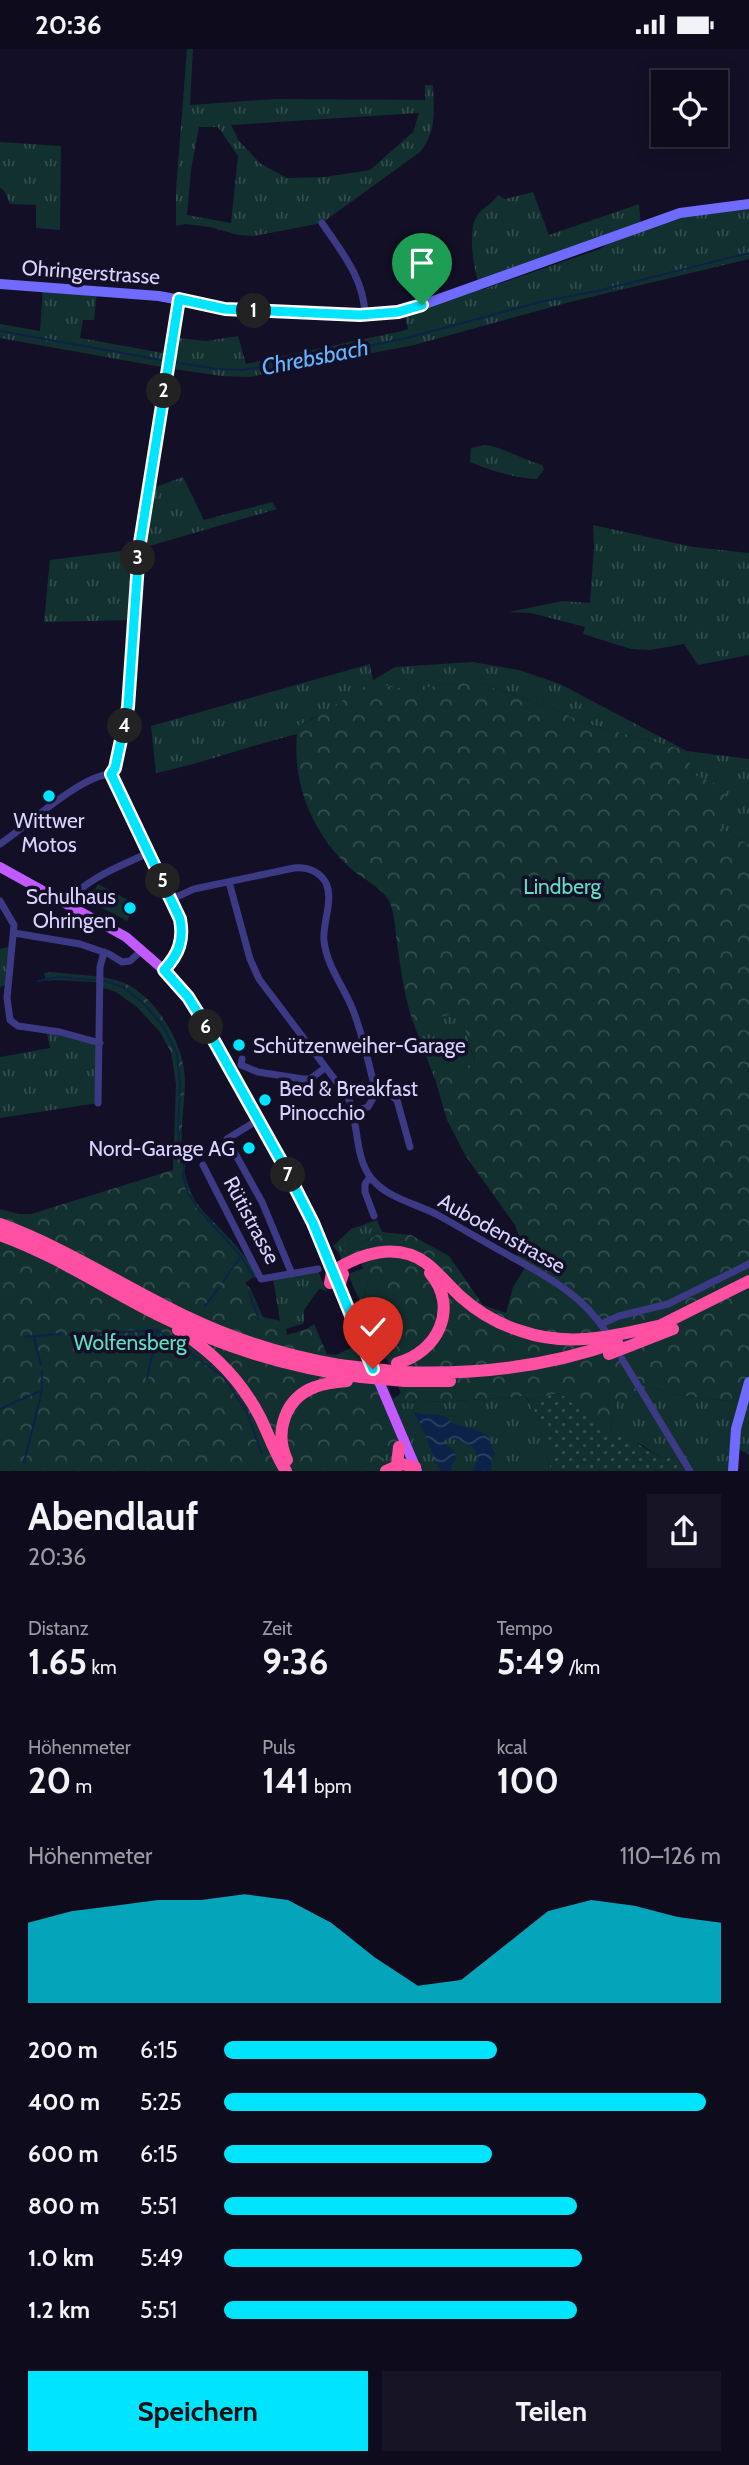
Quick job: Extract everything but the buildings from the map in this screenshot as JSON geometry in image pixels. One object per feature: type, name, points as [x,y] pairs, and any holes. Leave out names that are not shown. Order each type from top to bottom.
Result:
[{"type":"highway","points":[[0,1224],[67,1253],[153,1300],[214,1329],[343,1374],[471,1372],[536,1364],[609,1345],[662,1325],[749,1281]]},
{"type":"highway","points":[[0,1235],[62,1262],[159,1315],[253,1354],[302,1367],[361,1377],[401,1372],[493,1378],[582,1362],[669,1331],[749,1291]]},
{"type":"highway","points":[[332,1273],[384,1251],[396,1251],[412,1255],[428,1264],[464,1299],[488,1317],[545,1338],[599,1339],[662,1325]]},
{"type":"highway","points":[[332,1273],[377,1258],[396,1257],[420,1265],[438,1284],[444,1307],[438,1333],[401,1372]]},
{"type":"highway","points":[[159,1315],[204,1348],[239,1384],[286,1471]]},
{"type":"highway","points":[[294,1471],[281,1441],[287,1412],[295,1400],[309,1389],[343,1374]]},
{"type":"highway","points":[[399,1447],[405,1467]]},
{"type":"main road","name":"Ohringerstrasse","points":[[0,285],[149,295],[225,309],[366,315],[388,313],[407,310],[669,217],[701,209],[749,204]]},
{"type":"main road","points":[[0,867],[116,931],[142,950],[180,987],[200,1015],[290,1179],[332,1273],[399,1447]]},
{"type":"main road","points":[[332,1273],[405,1467]]},
{"type":"main road","points":[[733,1471],[736,1429],[749,1382]]},
{"type":"street","points":[[323,223],[358,277],[365,297],[366,315]]},
{"type":"street","points":[[111,774],[115,768],[128,707],[139,549],[179,299]]},
{"type":"street","points":[[0,844],[74,789],[101,775],[111,774]]},
{"type":"street","points":[[111,774],[180,919],[183,933],[178,952],[164,970]]},
{"type":"street","points":[[67,903],[86,885],[148,853]]},
{"type":"street","points":[[172,899],[194,889],[306,867],[323,878],[329,893],[324,932],[326,951],[330,966],[354,1011],[376,1093],[368,1107],[354,1111]]},
{"type":"street","points":[[229,881],[250,959],[259,979],[348,1097],[354,1111],[362,1160],[370,1177],[365,1184],[365,1192],[374,1216]]},
{"type":"street","points":[[0,901],[12,919],[14,933],[7,998],[10,1020],[18,1026],[60,1032],[100,1043]]},
{"type":"street","points":[[14,933],[67,941],[104,952],[122,962],[130,961],[142,950]]},
{"type":"street","points":[[98,1103],[100,967],[104,952]]},
{"type":"street","points":[[242,1059],[241,1065],[258,1072],[303,1079],[310,1079],[325,1068]]},
{"type":"street","points":[[376,1093],[388,1093],[397,1100],[410,1147]]},
{"type":"street","points":[[258,1121],[227,1139],[262,1202],[292,1273]]},
{"type":"street","name":"Rütistrasse","points":[[203,1165],[261,1279],[292,1273],[332,1273]]},
{"type":"street","name":"Aubodenstrasse","points":[[370,1177],[386,1191],[435,1214],[561,1285],[584,1303],[606,1332]]},
{"type":"street","points":[[601,1324],[619,1316],[668,1304],[749,1264]]},
{"type":"street","points":[[622,1359],[690,1471]]},
{"type":"green space","points":[[187,49],[193,49],[190,105],[275,99],[425,100],[425,85],[433,85],[432,128],[420,152],[322,223],[254,236],[238,235],[210,227],[186,224],[176,226],[176,190]],"holes":[[[419,113],[413,132],[370,170],[325,177],[287,178],[261,164],[239,141],[231,125]],[[199,127],[218,127],[238,156],[231,223],[187,215],[191,170]]]},
{"type":"green space","points":[[0,142],[61,146],[60,230],[36,228],[36,205],[10,204],[0,187]]},
{"type":"green space","points":[[533,192],[549,235],[639,204],[641,226],[479,284],[472,238],[478,214],[498,195],[505,199]]},
{"type":"green space","points":[[749,204],[749,259],[570,302],[414,345],[249,377],[167,368],[0,338],[0,324],[40,331],[43,287],[97,291],[94,320],[83,320],[80,338],[169,354],[172,337],[206,341],[238,336],[246,364],[402,331],[408,329],[404,313],[600,249],[634,230],[652,224]]},
{"type":"green space","points":[[484,445],[542,465],[544,469],[537,479],[503,473],[470,462],[471,448]]},
{"type":"green space","points":[[183,477],[204,520],[272,502],[277,509],[139,549],[133,620],[44,622],[50,560],[138,549],[147,490]]},
{"type":"green space","points":[[593,525],[693,547],[749,553],[749,655],[698,665],[684,644],[650,650],[631,649],[583,634],[585,627],[531,613],[509,612],[562,601],[590,603]]},
{"type":"green space","points":[[472,662],[519,670],[560,684],[687,751],[585,723],[479,683],[453,683],[424,688],[380,685],[298,726],[297,734],[156,773],[151,726],[370,664],[373,680],[395,667]]},
{"type":"green space","name":"Lindberg","points":[[373,681],[394,688],[479,683],[585,723],[687,751],[693,774],[728,789],[715,825],[749,845],[749,1411],[736,1402],[678,1395],[641,1384],[634,1389],[630,1400],[618,1397],[612,1418],[611,1436],[560,1393],[528,1400],[525,1396],[388,1403],[403,1438],[380,1460],[351,1471],[0,1471],[0,1209],[31,1214],[173,1170],[176,1084],[171,1052],[160,1032],[137,1007],[116,992],[101,987],[96,982],[46,981],[44,973],[116,980],[144,996],[166,1022],[181,1054],[184,1070],[182,1151],[190,1190],[201,1209],[239,1250],[258,1277],[245,1283],[263,1317],[299,1325],[286,1329],[287,1335],[314,1324],[327,1354],[336,1355],[357,1345],[363,1323],[367,1277],[356,1252],[346,1252],[342,1248],[345,1244],[356,1246],[382,1232],[411,1235],[449,1256],[483,1305],[506,1313],[513,1287],[526,1266],[517,1260],[520,1239],[515,1225],[465,1155],[447,1120],[436,1082],[475,1062],[460,1013],[413,1022],[405,993],[394,916],[389,901],[335,852],[313,820],[300,784],[296,745],[298,726]],"holes":[[[376,1359],[387,1359],[401,1393],[393,1399]]]},
{"type":"green space","points":[[687,751],[749,759],[749,845],[715,825],[693,774]]},
{"type":"green space","points":[[98,884],[136,904],[127,921],[89,901]]},
{"type":"green space","points":[[12,946],[8,984],[0,987],[0,949]]},
{"type":"green space","points":[[460,1012],[475,1063],[436,1082],[413,1022]]},
{"type":"green space","points":[[46,1029],[100,1043],[98,1103],[0,1118],[0,1057],[50,1048]]},
{"type":"green space","points":[[377,1220],[382,1232],[356,1246],[356,1251],[372,1246],[343,1263],[333,1246],[351,1229]]},
{"type":"green space","points":[[385,1261],[367,1277],[363,1323],[360,1302],[348,1274]]},
{"type":"green space","points":[[318,1271],[327,1291],[319,1289],[304,1310],[304,1323],[299,1325],[280,1321],[273,1278]]},
{"type":"green space","points":[[641,1384],[678,1395],[736,1402],[749,1411],[749,1455],[734,1446],[733,1471],[684,1471],[676,1456],[662,1458],[642,1445],[611,1436],[612,1418],[618,1397]]},
{"type":"green space","points":[[560,1393],[611,1435],[619,1433],[662,1458],[676,1456],[684,1471],[552,1471],[546,1457],[556,1452],[528,1400]]},
{"type":"green space","points":[[525,1396],[557,1452],[546,1457],[552,1471],[351,1471],[380,1460],[388,1403]]},
{"type":"water","points":[[412,1411],[444,1416],[453,1424],[489,1436],[495,1454],[491,1471],[472,1471],[478,1459],[477,1454],[468,1444],[449,1438],[445,1440],[445,1444],[454,1451],[456,1458],[451,1466],[452,1471],[441,1471]]},
{"type":"waterway","name":"Chrebsbach","points":[[173,362],[242,370],[282,364],[407,338],[540,302],[597,291],[749,253]]},
{"type":"waterway","name":"Chrebsbach","points":[[0,331],[167,361]]},
{"type":"waterway","points":[[38,981],[58,977],[97,980]]},
{"type":"waterway","points":[[104,981],[123,987],[142,1002],[163,1026],[177,1053],[180,1155],[185,1165],[183,1176],[188,1193],[199,1210],[241,1256],[223,1282]]},
{"type":"waterway","points":[[241,1256],[253,1276]]},
{"type":"waterway","points":[[205,1306],[219,1288]]},
{"type":"waterway","points":[[249,1292],[259,1320]]},
{"type":"waterway","points":[[68,1335],[157,1330]]},
{"type":"waterway","points":[[147,1379],[157,1330],[224,1377],[247,1413],[262,1454]]},
{"type":"waterway","points":[[25,1337],[61,1334]]},
{"type":"waterway","points":[[34,1337],[41,1365]]},
{"type":"waterway","points":[[24,1463],[42,1391],[42,1371]]},
{"type":"waterway","points":[[0,1409],[40,1391]]},
{"type":"place","name":"Wittwer Motos","points":[[49,796]]},
{"type":"place","name":"Schulhaus Ohringen","points":[[130,908]]},
{"type":"place","name":"Schützenweiher-Garage","points":[[239,1045]]},
{"type":"place","name":"Bed & Breakfast Pinocchio","points":[[265,1100]]},
{"type":"place","name":"Nord-Garage AG","points":[[249,1148]]},
{"type":"route","points":[[373,1369],[313,1223],[284,1166],[203,1021],[188,997],[164,970],[178,952],[183,933],[180,919],[111,774],[115,768],[128,707],[139,549],[179,299],[225,309],[360,315],[398,312],[422,305]]},
{"type":"park label","name":"Wolfensberg","points":[[130,1342]]}]
